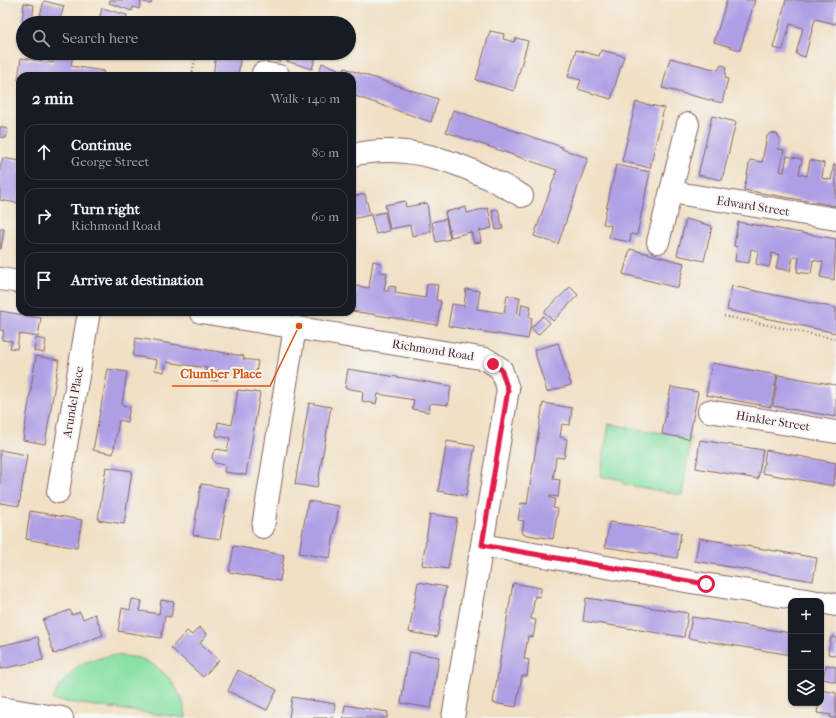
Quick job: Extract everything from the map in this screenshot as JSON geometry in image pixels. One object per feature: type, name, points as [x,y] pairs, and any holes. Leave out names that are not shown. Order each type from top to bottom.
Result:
[{"type":"street","points":[[658,242],[688,124]]},
{"type":"street","points":[[356,154],[372,151],[402,152],[430,156],[460,164],[492,179],[522,196]]},
{"type":"street","name":"Edward Street","points":[[671,192],[836,219]]},
{"type":"street","points":[[0,279],[16,281]]},
{"type":"street","name":"Arundel Place","points":[[58,492],[88,316]]},
{"type":"street","name":"Richmond Road","points":[[239,316],[295,328],[486,359],[501,369],[508,390],[453,718]]},
{"type":"street","points":[[263,527],[295,328]]},
{"type":"street","name":"Hinkler Street","points":[[709,411],[836,432]]},
{"type":"street","points":[[482,545],[691,582],[794,598]]},
{"type":"street","points":[[824,602],[836,604]]},
{"type":"street","points":[[0,708],[62,718]]},
{"type":"path","points":[[193,72],[195,60]]},
{"type":"path","points":[[724,316],[836,339]]},
{"type":"green space","points":[[609,424],[691,438],[682,495],[623,484],[623,480],[600,476]]},
{"type":"green space","points":[[111,655],[142,659],[159,669],[166,675],[178,691],[185,708],[186,718],[52,700],[61,684],[80,664]]},
{"type":"building","points":[[110,0],[152,0],[151,4],[141,1],[139,9],[133,7],[132,11],[109,3]]},
{"type":"building","points":[[727,0],[755,0],[740,50],[714,42]]},
{"type":"building","points":[[786,0],[836,0],[836,24],[815,19],[805,57],[796,54],[803,28],[790,24],[783,50],[773,48]]},
{"type":"building","points":[[44,1],[64,6],[61,16],[40,16]]},
{"type":"building","points":[[24,3],[34,5],[33,16],[23,16]]},
{"type":"building","points":[[102,8],[127,15],[127,16],[100,16]]},
{"type":"building","points":[[490,31],[504,34],[503,39],[514,42],[516,38],[528,41],[514,91],[476,80]]},
{"type":"building","points":[[576,50],[599,56],[601,50],[624,56],[611,99],[578,89],[581,80],[568,77]]},
{"type":"building","points":[[670,58],[718,70],[721,65],[726,66],[725,78],[728,79],[722,103],[662,88]]},
{"type":"building","points":[[21,60],[49,60],[49,62],[53,63],[53,60],[72,60],[71,66],[104,71],[19,72]]},
{"type":"building","points":[[215,60],[240,60],[239,72],[214,72]]},
{"type":"building","points":[[286,60],[315,60],[312,69]]},
{"type":"building","points":[[322,63],[344,71],[344,68],[438,99],[431,122],[356,96],[356,72],[319,72]]},
{"type":"building","points":[[636,102],[664,108],[650,168],[622,161]]},
{"type":"building","points":[[453,110],[562,147],[562,149],[588,158],[558,244],[534,236],[557,170],[446,132]]},
{"type":"building","points":[[712,116],[736,122],[722,180],[698,175]]},
{"type":"building","points":[[0,127],[8,129],[6,138],[0,137]]},
{"type":"building","points":[[771,133],[777,134],[780,139],[778,149],[784,150],[780,171],[784,172],[787,156],[802,159],[799,174],[807,176],[810,160],[824,163],[822,178],[831,180],[834,164],[836,165],[836,206],[744,190],[750,160],[762,162],[767,136]]},
{"type":"building","points":[[3,158],[16,160],[16,203],[0,200],[0,168]]},
{"type":"building","points":[[616,165],[650,172],[637,235],[631,234],[630,242],[609,238],[611,225],[603,224]]},
{"type":"building","points":[[365,194],[370,215],[356,218],[356,196]]},
{"type":"building","points":[[405,201],[406,207],[427,203],[431,232],[412,236],[410,225],[390,229],[385,205]]},
{"type":"building","points":[[466,207],[467,213],[488,208],[492,228],[479,231],[481,242],[474,243],[471,232],[451,237],[445,212]]},
{"type":"building","points":[[498,209],[503,229],[496,230],[492,210]]},
{"type":"building","points":[[385,212],[389,231],[376,234],[371,215]]},
{"type":"building","points":[[446,219],[450,239],[436,242],[432,222]]},
{"type":"building","points":[[686,219],[712,226],[704,261],[677,255]]},
{"type":"building","points":[[738,222],[836,239],[834,280],[820,277],[823,262],[813,260],[811,274],[797,272],[799,258],[796,257],[793,257],[790,271],[776,268],[779,255],[772,253],[769,267],[756,264],[758,251],[751,249],[749,263],[735,261],[737,247],[734,246]]},
{"type":"building","points":[[0,229],[4,229],[1,249],[0,249]]},
{"type":"building","points":[[630,249],[684,263],[678,288],[623,274]]},
{"type":"building","points":[[373,261],[381,263],[380,272],[387,273],[384,291],[388,291],[389,286],[396,287],[395,293],[425,298],[427,284],[438,285],[436,300],[441,301],[437,325],[356,312],[357,286],[369,288]]},
{"type":"building","points":[[732,286],[836,308],[836,333],[727,310]]},
{"type":"building","points":[[570,287],[578,295],[553,321],[544,312]]},
{"type":"building","points":[[466,289],[480,291],[477,309],[504,313],[507,295],[520,297],[517,315],[520,316],[522,304],[531,306],[529,317],[532,318],[528,339],[448,326],[452,304],[464,306]]},
{"type":"building","points":[[0,311],[16,314],[16,316],[41,318],[38,337],[19,334],[17,349],[10,348],[12,341],[2,340],[4,331],[0,330]]},
{"type":"building","points":[[543,316],[550,323],[538,335],[531,328]]},
{"type":"building","points":[[36,338],[46,340],[44,353],[34,351]]},
{"type":"building","points":[[136,338],[244,356],[243,359],[258,361],[256,372],[241,370],[240,374],[218,370],[217,381],[205,379],[207,368],[166,362],[164,372],[155,370],[157,360],[133,356]]},
{"type":"building","points":[[558,343],[571,385],[547,392],[534,350]]},
{"type":"building","points":[[36,356],[59,360],[45,444],[23,440]]},
{"type":"building","points":[[712,363],[777,375],[771,407],[706,395]]},
{"type":"building","points":[[108,369],[127,372],[122,405],[130,407],[127,422],[119,420],[113,454],[93,450]]},
{"type":"building","points":[[348,369],[451,386],[448,405],[430,403],[429,412],[412,409],[414,400],[378,394],[376,404],[362,401],[363,391],[345,388]]},
{"type":"building","points":[[778,375],[836,385],[836,417],[773,406]]},
{"type":"building","points":[[671,387],[698,392],[689,439],[662,434]]},
{"type":"building","points":[[238,390],[260,393],[246,475],[224,472],[225,465],[215,463],[212,458],[213,453],[217,449],[227,451],[230,438],[216,436],[218,422],[232,425]]},
{"type":"building","points":[[309,403],[331,407],[317,488],[295,484]]},
{"type":"building","points":[[543,403],[572,408],[570,425],[562,424],[560,437],[567,439],[564,458],[556,457],[553,479],[560,480],[558,497],[550,496],[550,498],[555,499],[553,508],[558,509],[553,539],[522,534],[524,521],[518,520],[521,503],[527,504]]},
{"type":"building","points":[[700,440],[763,450],[758,479],[696,468]]},
{"type":"building","points":[[447,441],[475,446],[466,496],[438,491]]},
{"type":"building","points":[[0,450],[27,455],[19,506],[0,503]]},
{"type":"building","points":[[766,450],[836,463],[834,486],[762,473]]},
{"type":"building","points":[[106,467],[132,471],[124,524],[98,520]]},
{"type":"building","points":[[201,484],[229,488],[220,539],[193,535]]},
{"type":"building","points":[[308,501],[339,506],[330,558],[299,553]]},
{"type":"building","points":[[30,511],[82,520],[77,548],[26,539]]},
{"type":"building","points":[[430,514],[457,518],[448,569],[422,565]]},
{"type":"building","points":[[609,522],[681,533],[677,558],[605,547]]},
{"type":"building","points":[[699,538],[817,558],[813,581],[695,561]]},
{"type":"building","points":[[234,546],[284,555],[280,581],[229,572]]},
{"type":"building","points":[[418,582],[446,587],[437,637],[409,632]]},
{"type":"building","points":[[513,583],[541,588],[540,597],[535,596],[531,619],[536,620],[533,637],[528,636],[524,659],[529,660],[527,676],[522,676],[516,707],[493,703]]},
{"type":"building","points":[[586,598],[688,613],[684,637],[583,621]]},
{"type":"building","points":[[132,599],[142,601],[140,611],[159,614],[161,600],[174,602],[171,617],[165,616],[161,638],[118,631],[122,608],[130,610]]},
{"type":"building","points":[[70,610],[72,615],[80,612],[83,619],[95,614],[103,635],[54,654],[43,620]]},
{"type":"building","points":[[692,617],[788,633],[788,655],[688,638]]},
{"type":"building","points":[[199,627],[207,634],[200,643],[219,660],[203,677],[171,648],[187,631],[192,635]]},
{"type":"building","points":[[38,637],[43,660],[1,669],[0,646]]},
{"type":"building","points":[[831,637],[836,637],[836,656],[828,654]]},
{"type":"building","points":[[409,652],[439,657],[431,708],[401,703]]},
{"type":"building","points":[[826,665],[836,667],[836,682],[824,679]]},
{"type":"building","points":[[238,670],[277,690],[267,710],[228,691]]},
{"type":"building","points":[[824,691],[836,693],[836,718],[830,718],[831,715],[817,713],[818,706],[824,706]]},
{"type":"building","points":[[292,697],[335,704],[333,718],[289,718]]},
{"type":"building","points":[[345,705],[388,712],[387,718],[343,718]]},
{"type":"place","name":"Clumber Place","points":[[299,326]]},
{"type":"route","points":[[493,364],[501,369],[508,390],[482,545],[706,584]]}]
